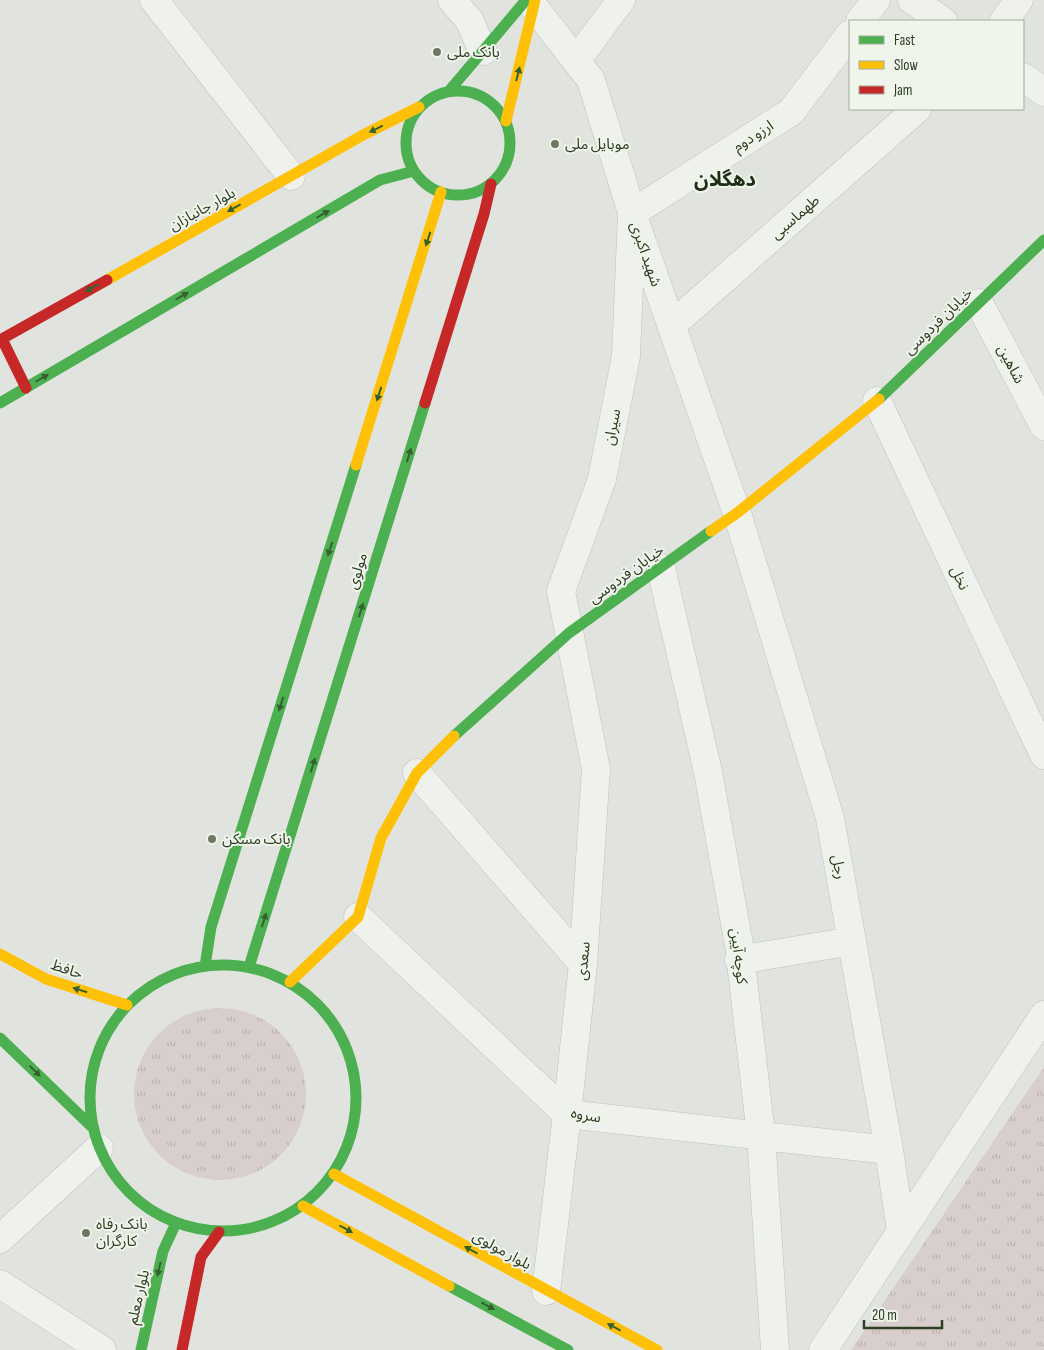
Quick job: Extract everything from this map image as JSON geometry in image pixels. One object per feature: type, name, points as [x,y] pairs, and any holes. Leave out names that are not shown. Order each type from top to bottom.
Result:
[{"type":"street","points":[[154,0],[291,176]]},
{"type":"street","points":[[576,62],[621,0]]},
{"type":"street","points":[[861,20],[876,0]]},
{"type":"street","points":[[912,0],[942,20]]},
{"type":"street","points":[[1005,20],[1019,0]]},
{"type":"street","points":[[449,91],[483,51],[532,2]]},
{"type":"street","points":[[506,121],[532,2]]},
{"type":"street","name":"شهید اکبری","points":[[532,2],[591,80],[632,213],[737,513]]},
{"type":"street","points":[[461,10],[483,51]]},
{"type":"street","name":"ارزو دوم","points":[[632,213],[791,112],[849,35]]},
{"type":"street","points":[[1024,77],[1044,92]]},
{"type":"street","points":[[449,91],[466,91],[482,96],[497,106],[506,121],[511,138],[509,155],[503,171],[491,184],[475,192],[458,195],[441,192],[426,184],[414,171],[407,156],[406,138],[410,122],[419,107],[433,97],[449,91]]},
{"type":"street","name":"بلوار جانبازان","points":[[1,340],[363,135],[419,107]]},
{"type":"street","name":"طهماسبی","points":[[672,325],[916,110]]},
{"type":"street","points":[[0,403],[380,180],[414,171]]},
{"type":"street","name":"مولوی","points":[[248,966],[265,917],[481,224],[491,184]]},
{"type":"street","points":[[204,966],[210,927],[441,192]]},
{"type":"street","name":"سیران","points":[[569,633],[561,591],[602,480],[626,356],[632,213]]},
{"type":"street","name":"خیابان فردوسی","points":[[358,917],[381,838],[417,773],[463,728],[569,633],[737,513],[877,401],[1044,240]]},
{"type":"street","name":"شاهین","points":[[979,303],[1044,426]]},
{"type":"street","points":[[1,340],[26,388]]},
{"type":"street","name":"نخل","points":[[877,401],[1044,755]]},
{"type":"street","name":"رجل","points":[[737,513],[830,818],[889,1150],[901,1231]]},
{"type":"street","name":"کوچه آیین","points":[[661,568],[708,772],[739,946],[739,960],[760,1135],[775,1350]]},
{"type":"street","name":"سعدی","points":[[546,1291],[583,964],[596,769],[569,633]]},
{"type":"street","points":[[417,773],[583,964]]},
{"type":"street","points":[[290,982],[358,917]]},
{"type":"street","name":"سروه","points":[[358,917],[567,1114],[889,1150]]},
{"type":"street","points":[[739,960],[852,941]]},
{"type":"street","name":"حافظ","points":[[0,954],[46,979],[127,1005]]},
{"type":"street","points":[[0,1038],[95,1138],[117,1180],[144,1206],[176,1223],[219,1232],[263,1226],[303,1206],[334,1174],[353,1134],[357,1090],[348,1048],[324,1010],[290,982],[248,966],[204,966],[162,978],[127,1005],[102,1041],[90,1083],[95,1138],[0,1239]]},
{"type":"street","points":[[823,1350],[1044,1015]]},
{"type":"street","name":"بلوار مولوی","points":[[334,1174],[657,1350]]},
{"type":"street","points":[[303,1206],[568,1350]]},
{"type":"street","name":"بلوار معلم","points":[[141,1350],[163,1252],[176,1223]]},
{"type":"street","points":[[182,1350],[201,1257],[219,1232]]},
{"type":"street","points":[[0,1284],[102,1350]]},
{"type":"green space","points":[[220,1008],[237,1010],[253,1015],[281,1033],[299,1061],[304,1077],[306,1094],[304,1111],[299,1127],[281,1155],[253,1173],[237,1178],[220,1180],[203,1178],[187,1173],[159,1155],[141,1127],[136,1111],[134,1094],[136,1077],[141,1061],[159,1033],[187,1015],[203,1010]]},
{"type":"green space","points":[[1044,1067],[1044,1350],[851,1350]]},
{"type":"traffic: fast","points":[[449,91],[526,0]]},
{"type":"traffic: fast","points":[[458,91],[478,95],[495,106],[506,123],[510,143],[506,163],[495,180],[478,191],[458,195],[438,191],[421,180],[410,163],[406,143],[410,123],[421,106],[438,95],[458,91]]},
{"type":"traffic: fast","points":[[0,403],[380,180],[414,171]]},
{"type":"traffic: fast","points":[[879,399],[1044,240]]},
{"type":"traffic: fast","points":[[249,967],[425,403]]},
{"type":"traffic: fast","points":[[205,966],[211,927],[356,465]]},
{"type":"traffic: fast","points":[[454,736],[569,633],[711,531]]},
{"type":"traffic: fast","points":[[223,965],[249,968],[274,975],[297,988],[317,1004],[333,1024],[346,1047],[353,1072],[356,1098],[353,1124],[346,1149],[333,1172],[317,1192],[297,1208],[274,1221],[249,1228],[223,1231],[197,1228],[172,1221],[149,1208],[129,1192],[113,1172],[100,1149],[93,1124],[90,1098],[93,1072],[100,1047],[113,1024],[129,1004],[149,988],[172,975],[197,968],[223,965]]},
{"type":"traffic: fast","points":[[0,1038],[92,1127]]},
{"type":"traffic: fast","points":[[141,1350],[163,1251],[176,1223]]},
{"type":"traffic: fast","points":[[449,1286],[568,1350]]},
{"type":"traffic: slow","points":[[506,121],[535,0]]},
{"type":"traffic: slow","points":[[107,280],[363,135],[419,107]]},
{"type":"traffic: slow","points":[[356,465],[441,192]]},
{"type":"traffic: slow","points":[[711,531],[737,513],[879,399]]},
{"type":"traffic: slow","points":[[290,982],[358,917],[381,838],[417,773],[454,736]]},
{"type":"traffic: slow","points":[[0,954],[46,979],[127,1005]]},
{"type":"traffic: slow","points":[[334,1174],[657,1350]]},
{"type":"traffic: slow","points":[[303,1206],[449,1286]]},
{"type":"traffic: jam","points":[[425,403],[484,214],[491,184]]},
{"type":"traffic: jam","points":[[0,340],[107,280]]},
{"type":"traffic: jam","points":[[2,339],[26,388]]},
{"type":"traffic: jam","points":[[182,1350],[201,1257],[219,1232]]},
{"type":"place","name":"بانک ملی","points":[[437,52]]},
{"type":"place","name":"موبایل ملی","points":[[555,144]]},
{"type":"place","name":"بانک مسکن","points":[[212,839]]},
{"type":"place","name":"بانک رفاه کارگران","points":[[86,1233]]},
{"type":"district","name":"دهگلان","points":[[725,179]]}]
